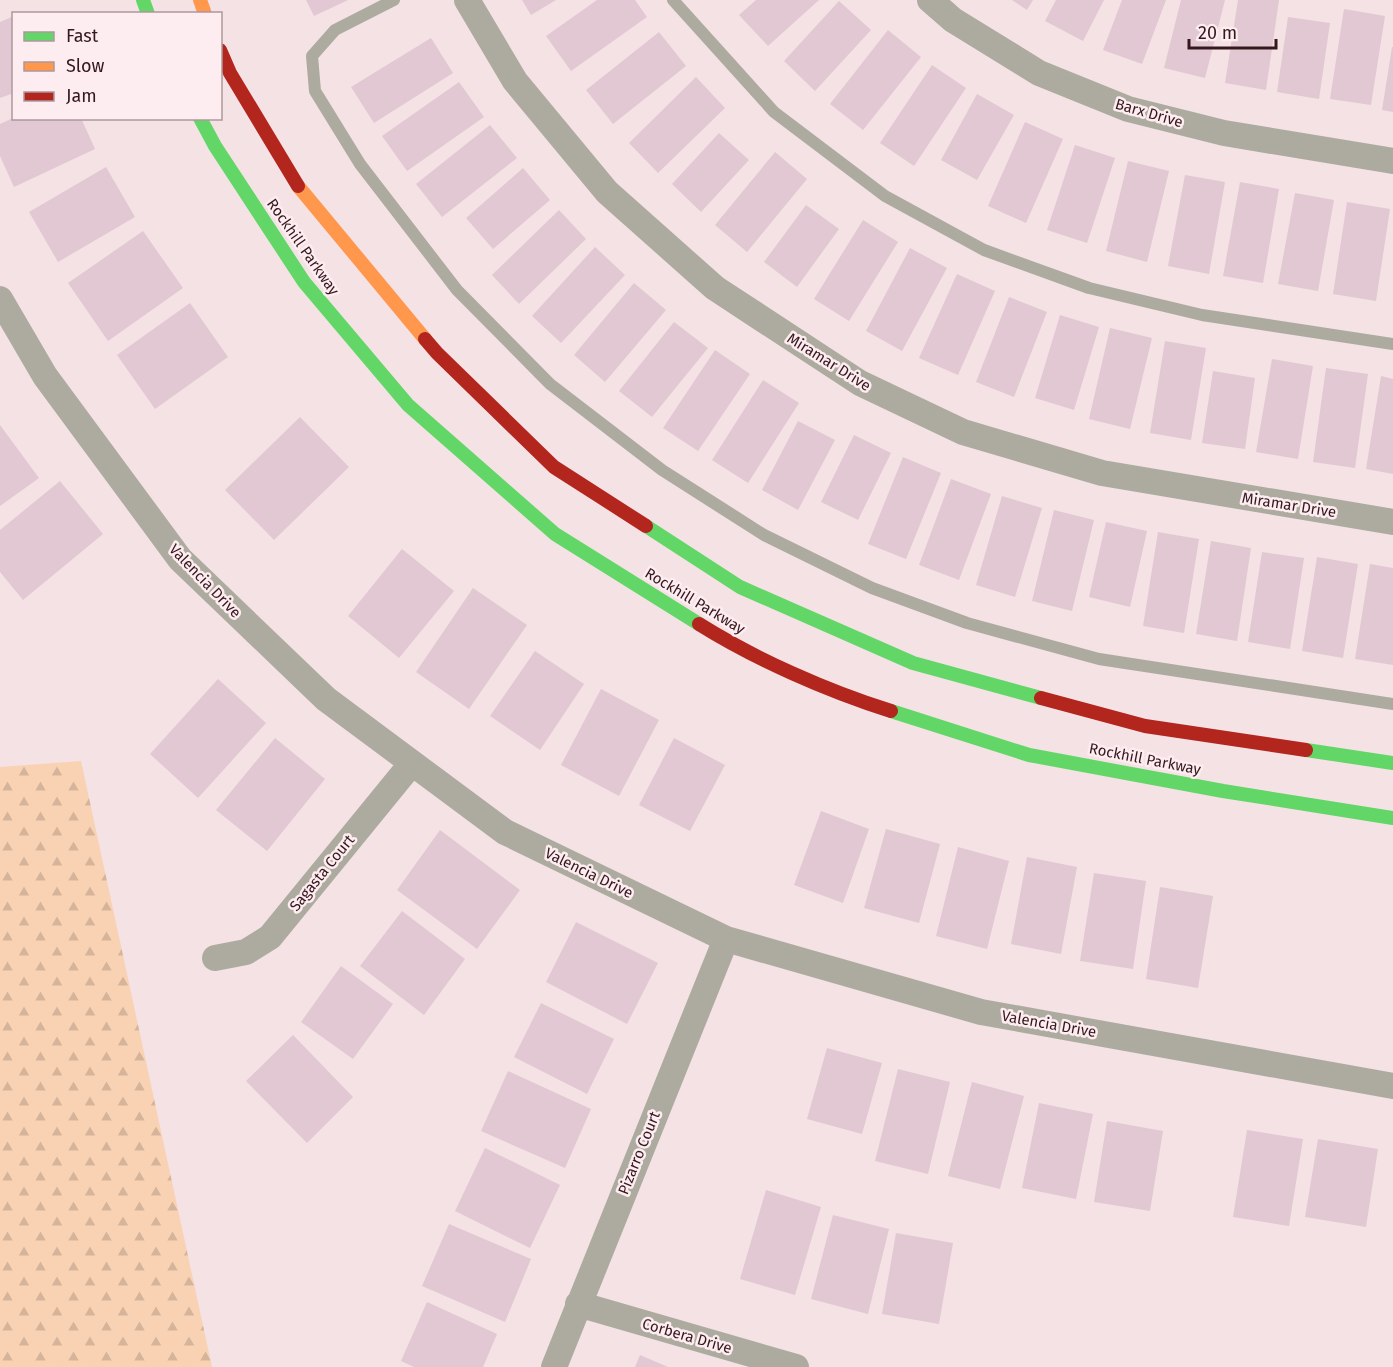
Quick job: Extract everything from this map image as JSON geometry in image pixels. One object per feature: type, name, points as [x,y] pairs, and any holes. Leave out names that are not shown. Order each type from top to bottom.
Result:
[{"type":"street","name":"Miramar Drive","points":[[467,0],[515,81],[607,192],[715,288],[860,383],[963,432],[1101,472],[1393,522]]},
{"type":"street","name":"Barx Drive","points":[[930,0],[953,20],[1039,73],[1128,110],[1224,133],[1393,161]]},
{"type":"street","name":"Rockhill Parkway","points":[[222,55],[230,73],[301,191],[437,353],[554,467],[740,586],[914,663],[1052,701],[1145,726],[1393,763]]},
{"type":"street","name":"Rockhill Parkway","points":[[201,120],[214,146],[304,282],[408,405],[555,534],[726,641],[847,697],[1029,754],[1223,791],[1393,818]]},
{"type":"street","name":"Valencia Drive","points":[[0,299],[45,376],[180,559],[326,699],[505,832],[726,939],[981,1012],[1393,1086]]},
{"type":"street","name":"Sagasta Court","points":[[215,958],[246,952],[270,937],[412,763]]},
{"type":"street","name":"Pizarro Court","points":[[554,1367],[726,939]]},
{"type":"street","name":"Corbera Drive","points":[[578,1304],[796,1367]]},
{"type":"lane","points":[[394,0],[335,30],[312,56],[315,91],[360,164],[457,290],[550,384],[662,470],[764,535],[872,588],[967,623],[1100,659],[1393,704]]},
{"type":"lane","points":[[673,0],[774,112],[885,196],[984,250],[1089,288],[1202,315],[1393,344]]},
{"type":"green space","points":[[81,761],[212,1367],[0,1367],[0,767]]},
{"type":"building","points":[[306,0],[348,0],[314,16]]},
{"type":"building","points":[[522,0],[556,0],[531,15]]},
{"type":"building","points":[[597,0],[635,0],[647,17],[571,71],[546,36]]},
{"type":"building","points":[[756,0],[819,0],[768,46],[739,15]]},
{"type":"building","points":[[1012,0],[1033,0],[1027,10]]},
{"type":"building","points":[[1056,0],[1104,0],[1083,41],[1045,21]]},
{"type":"building","points":[[1122,0],[1166,0],[1142,64],[1103,50]]},
{"type":"building","points":[[1181,0],[1225,0],[1205,78],[1164,68]]},
{"type":"building","points":[[1238,0],[1279,0],[1266,90],[1225,83]]},
{"type":"building","points":[[839,1],[871,30],[815,91],[784,61]]},
{"type":"building","points":[[1344,9],[1385,16],[1371,105],[1330,99]]},
{"type":"building","points":[[12,17],[12,94],[0,98],[0,22]]},
{"type":"building","points":[[1288,17],[1330,23],[1319,99],[1277,92]]},
{"type":"building","points":[[888,30],[921,57],[863,130],[830,104]]},
{"type":"building","points":[[659,32],[686,66],[613,124],[586,90]]},
{"type":"building","points":[[431,38],[453,73],[374,123],[351,87]]},
{"type":"building","points":[[1393,47],[1393,112],[1382,110]]},
{"type":"building","points":[[932,65],[966,88],[914,166],[880,143]]},
{"type":"building","points":[[696,77],[725,108],[658,173],[629,143]]},
{"type":"building","points":[[459,82],[484,117],[407,171],[382,136]]},
{"type":"building","points":[[977,94],[1014,115],[977,180],[941,160]]},
{"type":"building","points":[[12,118],[82,120],[95,149],[14,187],[0,156],[0,124]]},
{"type":"building","points":[[1025,122],[1063,139],[1026,223],[988,206]]},
{"type":"building","points":[[490,125],[517,158],[442,217],[416,184]]},
{"type":"building","points":[[719,133],[749,160],[701,212],[672,184]]},
{"type":"building","points":[[1075,145],[1115,158],[1087,243],[1047,230]]},
{"type":"building","points":[[775,152],[807,179],[747,252],[715,225]]},
{"type":"building","points":[[1128,161],[1169,171],[1147,262],[1106,251]]},
{"type":"building","points":[[106,167],[135,217],[58,262],[29,212]]},
{"type":"building","points":[[523,168],[550,200],[493,249],[466,218]]},
{"type":"building","points":[[1185,175],[1225,182],[1209,274],[1168,266]]},
{"type":"building","points":[[1240,182],[1279,189],[1263,283],[1223,276]]},
{"type":"building","points":[[1295,193],[1334,200],[1318,291],[1278,284]]},
{"type":"building","points":[[1347,202],[1390,209],[1376,301],[1333,294]]},
{"type":"building","points":[[806,205],[839,229],[797,287],[764,262]]},
{"type":"building","points":[[559,210],[586,239],[519,304],[492,275]]},
{"type":"building","points":[[863,220],[898,242],[849,321],[814,299]]},
{"type":"building","points":[[143,231],[183,288],[108,341],[68,283]]},
{"type":"building","points":[[595,247],[625,275],[561,343],[532,316]]},
{"type":"building","points":[[910,248],[947,268],[902,351],[866,331]]},
{"type":"building","points":[[957,274],[995,291],[958,375],[919,358]]},
{"type":"building","points":[[634,283],[666,310],[605,382],[574,355]]},
{"type":"building","points":[[1009,297],[1047,312],[1014,397],[976,382]]},
{"type":"building","points":[[190,303],[228,357],[155,409],[117,355]]},
{"type":"building","points":[[1060,315],[1099,327],[1074,410],[1035,398]]},
{"type":"building","points":[[674,322],[708,348],[652,417],[619,391]]},
{"type":"building","points":[[1110,328],[1152,338],[1130,429],[1089,419]]},
{"type":"building","points":[[1165,341],[1206,348],[1191,440],[1150,433]]},
{"type":"building","points":[[715,350],[750,374],[698,451],[663,428]]},
{"type":"building","points":[[1272,359],[1313,366],[1298,459],[1256,452]]},
{"type":"building","points":[[1326,368],[1368,374],[1355,468],[1313,462]]},
{"type":"building","points":[[1213,371],[1255,378],[1245,449],[1202,443]]},
{"type":"building","points":[[1381,376],[1393,379],[1393,474],[1366,469]]},
{"type":"building","points":[[763,380],[799,403],[748,483],[712,460]]},
{"type":"building","points":[[300,417],[349,467],[274,540],[225,490]]},
{"type":"building","points":[[798,421],[835,440],[798,510],[762,490]]},
{"type":"building","points":[[0,425],[39,478],[0,506]]},
{"type":"building","points":[[854,435],[891,453],[858,520],[821,502]]},
{"type":"building","points":[[903,457],[941,473],[906,559],[868,544]]},
{"type":"building","points":[[951,479],[991,494],[959,580],[919,565]]},
{"type":"building","points":[[60,481],[103,534],[23,600],[0,572],[0,530]]},
{"type":"building","points":[[1002,496],[1042,508],[1015,597],[976,585]]},
{"type":"building","points":[[1054,510],[1094,520],[1072,611],[1032,601]]},
{"type":"building","points":[[1106,522],[1147,531],[1130,607],[1089,597]]},
{"type":"building","points":[[1158,532],[1199,539],[1184,633],[1143,626]]},
{"type":"building","points":[[1211,541],[1251,548],[1237,641],[1196,634]]},
{"type":"building","points":[[402,549],[454,591],[399,658],[348,616]]},
{"type":"building","points":[[1262,552],[1304,558],[1290,649],[1248,642]]},
{"type":"building","points":[[1317,557],[1358,564],[1343,658],[1302,651]]},
{"type":"building","points":[[1370,564],[1393,568],[1393,665],[1355,659]]},
{"type":"building","points":[[473,588],[527,625],[469,709],[416,672]]},
{"type":"building","points":[[535,651],[584,684],[540,750],[490,716]]},
{"type":"building","points":[[218,679],[266,723],[198,798],[150,754]]},
{"type":"building","points":[[601,689],[659,720],[619,796],[561,765]]},
{"type":"building","points":[[275,738],[325,779],[267,851],[216,810]]},
{"type":"building","points":[[674,738],[725,765],[690,831],[639,805]]},
{"type":"building","points":[[821,811],[869,829],[843,903],[794,885]]},
{"type":"building","points":[[886,829],[940,844],[919,923],[864,908]]},
{"type":"building","points":[[440,830],[520,890],[477,949],[397,890]]},
{"type":"building","points":[[958,847],[1009,861],[987,949],[936,936]]},
{"type":"building","points":[[1027,857],[1077,867],[1061,954],[1011,944]]},
{"type":"building","points":[[1094,873],[1146,881],[1133,969],[1080,961]]},
{"type":"building","points":[[1160,887],[1213,896],[1198,988],[1146,979]]},
{"type":"building","points":[[402,911],[465,959],[424,1015],[360,966]]},
{"type":"building","points":[[576,922],[658,963],[627,1024],[546,982]]},
{"type":"building","points":[[341,966],[393,1004],[353,1059],[301,1022]]},
{"type":"building","points":[[541,1003],[614,1039],[587,1094],[514,1057]]},
{"type":"building","points":[[293,1035],[353,1097],[307,1143],[246,1081]]},
{"type":"building","points":[[827,1048],[882,1063],[862,1134],[807,1119]]},
{"type":"building","points":[[898,1069],[950,1082],[928,1174],[875,1161]]},
{"type":"building","points":[[508,1071],[591,1109],[565,1168],[481,1131]]},
{"type":"building","points":[[972,1082],[1024,1096],[1000,1189],[948,1176]]},
{"type":"building","points":[[1039,1103],[1093,1114],[1076,1199],[1022,1188]]},
{"type":"building","points":[[1107,1121],[1163,1131],[1150,1211],[1094,1202]]},
{"type":"building","points":[[1247,1130],[1303,1139],[1289,1226],[1233,1217]]},
{"type":"building","points":[[1318,1139],[1378,1149],[1366,1227],[1305,1217]]},
{"type":"building","points":[[485,1148],[560,1185],[530,1248],[455,1211]]},
{"type":"building","points":[[766,1190],[821,1207],[795,1295],[740,1279]]},
{"type":"building","points":[[833,1215],[889,1229],[868,1314],[811,1299]]},
{"type":"building","points":[[449,1224],[531,1259],[505,1322],[422,1286]]},
{"type":"building","points":[[896,1233],[953,1243],[939,1324],[882,1314]]},
{"type":"building","points":[[427,1302],[497,1334],[483,1367],[414,1367],[401,1361]]},
{"type":"building","points":[[640,1355],[668,1367],[635,1367]]},
{"type":"traffic: fast","points":[[143,0],[147,12]]},
{"type":"traffic: fast","points":[[201,120],[215,146],[304,282],[408,405],[555,534],[699,624]]},
{"type":"traffic: fast","points":[[646,526],[740,587],[913,663],[1041,698]]},
{"type":"traffic: fast","points":[[891,711],[1029,755],[1223,791],[1393,818]]},
{"type":"traffic: fast","points":[[1306,750],[1393,763]]},
{"type":"traffic: slow","points":[[200,0],[204,12]]},
{"type":"traffic: slow","points":[[298,186],[425,339]]},
{"type":"traffic: jam","points":[[222,55],[230,73],[298,186]]},
{"type":"traffic: jam","points":[[425,339],[554,467],[646,526]]},
{"type":"traffic: jam","points":[[699,624],[744,650],[792,673],[891,711]]},
{"type":"traffic: jam","points":[[1041,698],[1145,726],[1306,750]]}]
